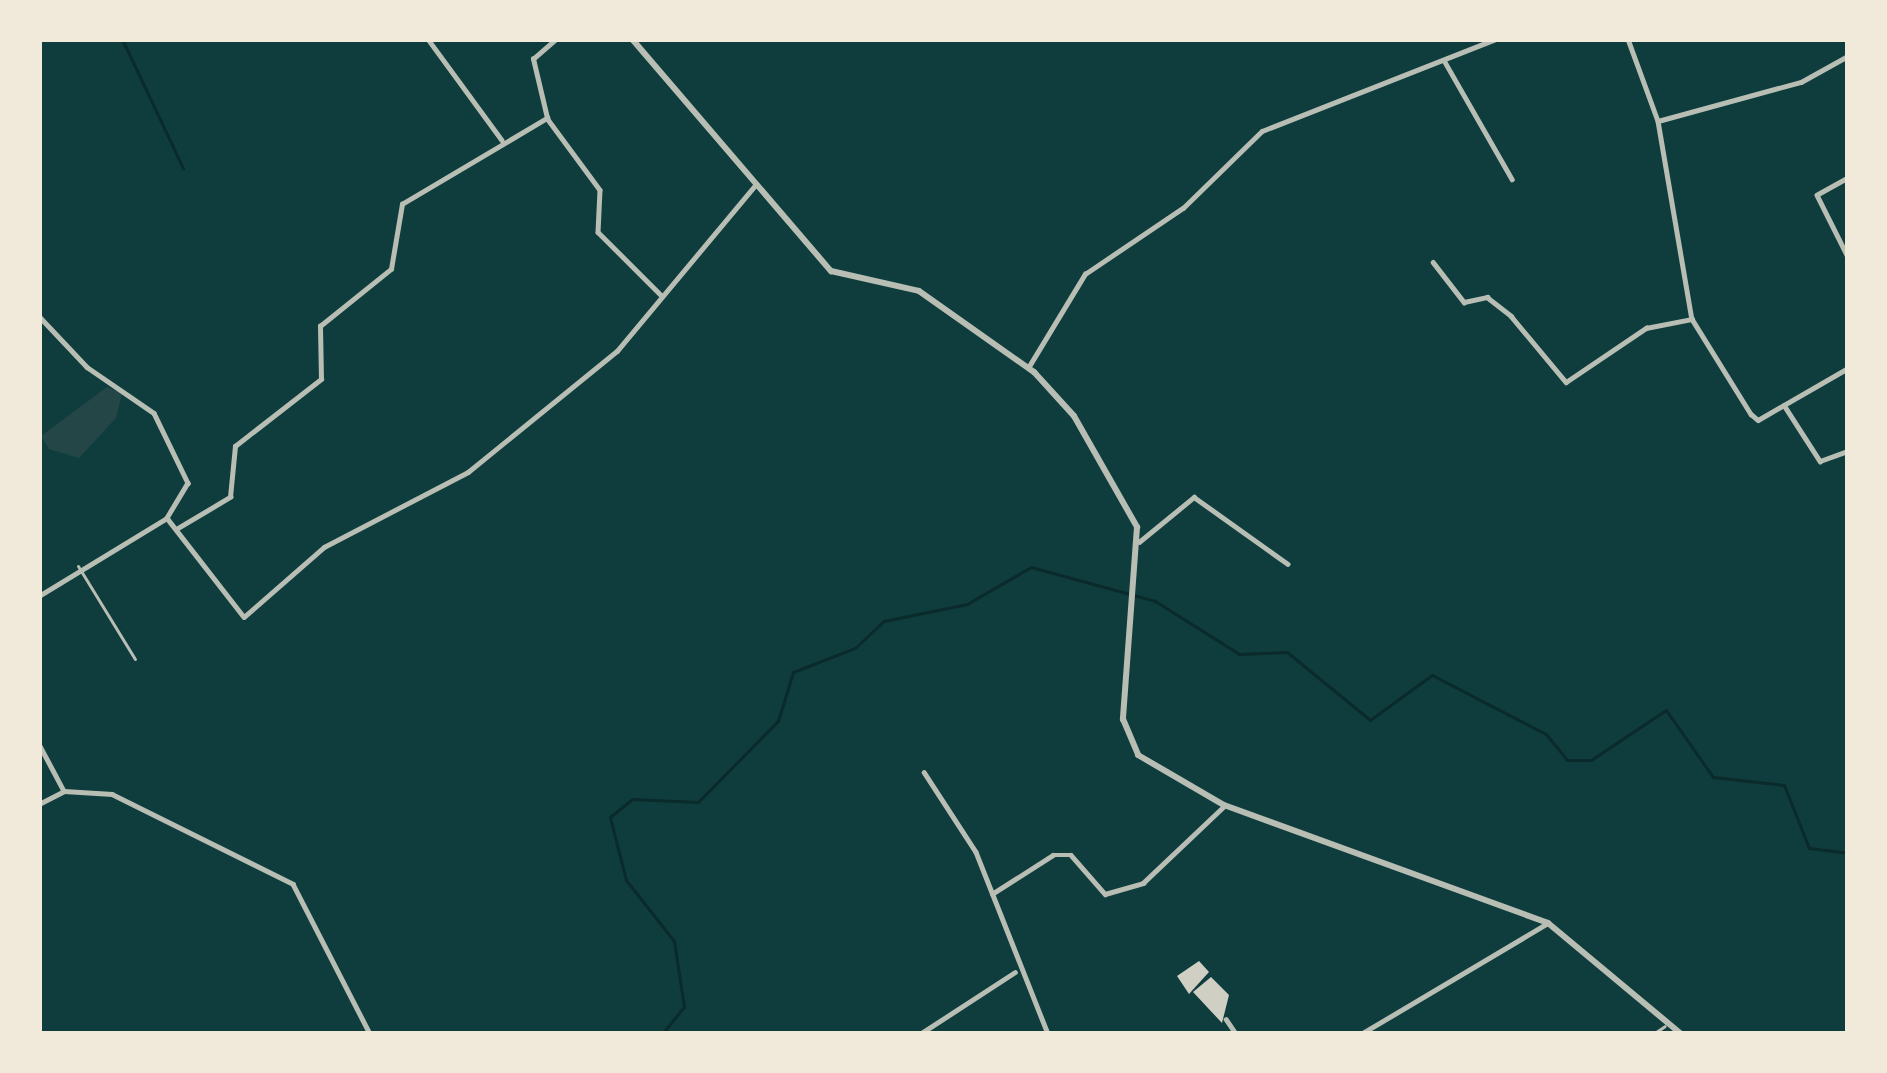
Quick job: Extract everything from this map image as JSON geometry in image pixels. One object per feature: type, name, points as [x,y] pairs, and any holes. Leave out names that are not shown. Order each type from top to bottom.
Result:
[{"type":"street","points":[[428,39],[502,140]]},
{"type":"street","points":[[556,39],[533,59],[547,118],[600,190],[598,232],[660,294]]},
{"type":"street","points":[[632,39],[832,271],[919,291],[1028,368],[1108,469],[1139,542],[1124,735],[1224,806],[1548,922],[1681,1034]]},
{"type":"street","points":[[1028,368],[1084,274],[1183,208],[1262,131],[1495,39]]},
{"type":"street","points":[[1628,39],[1658,121],[1692,319],[1751,414],[1784,405],[1848,368]]},
{"type":"street","points":[[1658,121],[1848,56]]},
{"type":"street","points":[[1445,62],[1512,179]]},
{"type":"street","points":[[177,529],[230,496],[236,446],[321,379],[320,326],[391,268],[402,204],[502,140],[547,118]]},
{"type":"street","points":[[1848,178],[1817,196],[1848,257]]},
{"type":"street","points":[[167,518],[244,617],[324,547],[468,472],[616,350],[756,184]]},
{"type":"street","points":[[1433,262],[1464,302],[1486,297],[1511,316],[1566,382],[1646,328],[1692,319]]},
{"type":"street","points":[[39,316],[87,368],[154,413],[188,483],[167,518],[106,547],[39,596]]},
{"type":"street","points":[[1784,405],[1820,460],[1848,451]]},
{"type":"street","points":[[1139,542],[1194,497],[1288,564]]},
{"type":"street","points":[[78,566],[135,659]]},
{"type":"street","points":[[39,744],[64,791]]},
{"type":"street","points":[[923,772],[992,894],[1015,972],[1048,1034]]},
{"type":"street","points":[[39,804],[64,791],[123,798],[292,884],[370,1034]]},
{"type":"street","points":[[992,894],[1053,855],[1071,855],[1105,894],[1143,883],[1224,806]]},
{"type":"street","points":[[1361,1034],[1548,922]]},
{"type":"street","points":[[920,1034],[1015,972]]},
{"type":"street","points":[[1226,1019],[1236,1034]]},
{"type":"street","points":[[1653,1034],[1666,1024]]},
{"type":"shaded area","points":[[107,387],[122,393],[116,418],[79,458],[49,449],[41,436]]},
{"type":"building","points":[[1199,961],[1209,972],[1189,994],[1177,976]]},
{"type":"building","points":[[1211,977],[1229,995],[1222,1023],[1193,992]]},
{"type":"waterway","points":[[122,39],[183,168]]},
{"type":"waterway","points":[[662,1034],[684,1007],[674,941],[626,880],[610,817],[632,799],[698,802],[778,721],[793,672],[855,648],[884,621],[967,604],[1031,567],[1155,601],[1239,654],[1287,652],[1370,720],[1432,675],[1546,734],[1567,760],[1591,760],[1666,710],[1713,777],[1784,785],[1809,848],[1848,853]]}]
